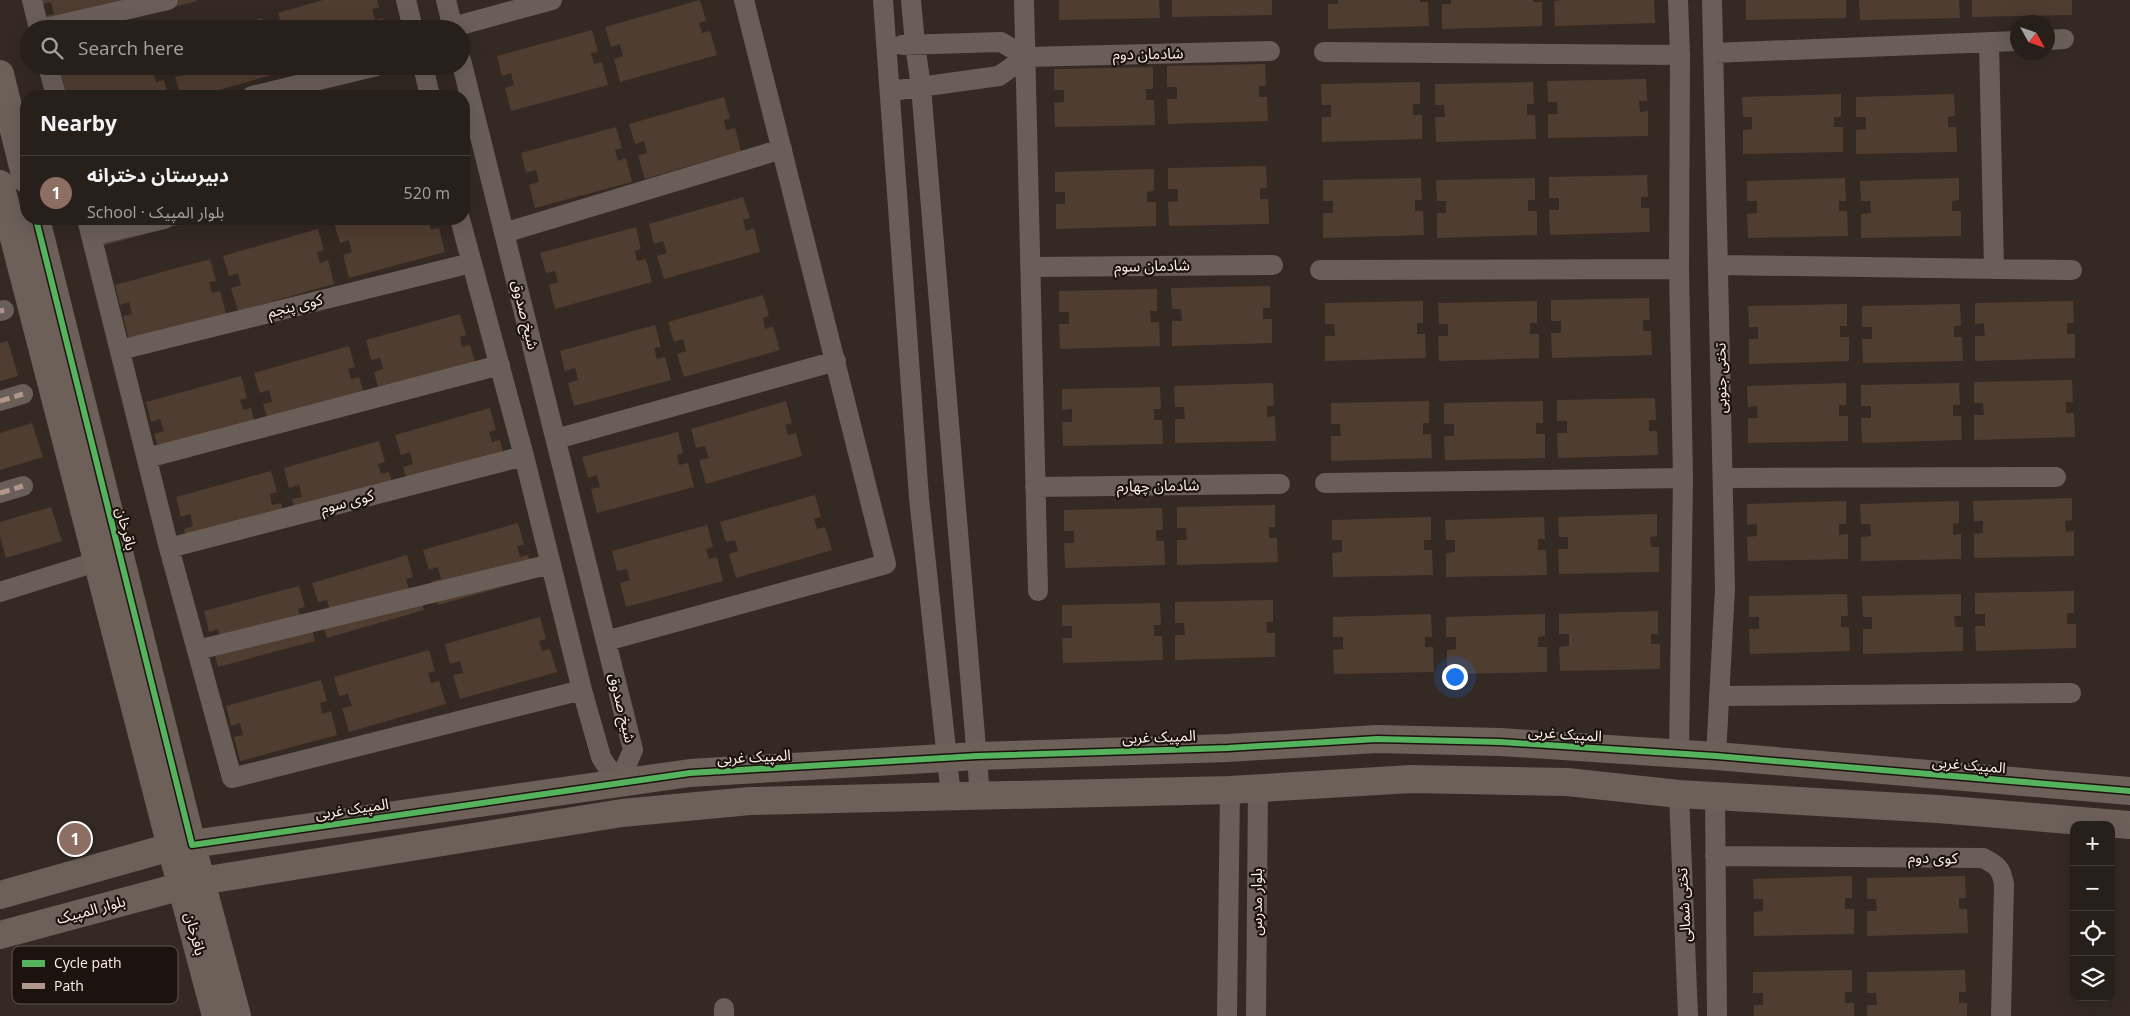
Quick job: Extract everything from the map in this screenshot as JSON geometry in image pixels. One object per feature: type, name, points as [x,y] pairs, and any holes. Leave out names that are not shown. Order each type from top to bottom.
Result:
[{"type":"street","points":[[32,0],[38,20]]},
{"type":"street","points":[[80,20],[168,0]]},
{"type":"street","points":[[406,0],[411,20]]},
{"type":"street","points":[[446,0],[451,20]]},
{"type":"street","points":[[470,23],[552,0]]},
{"type":"street","points":[[606,641],[886,564],[744,0]]},
{"type":"street","points":[[883,0],[888,45],[919,498],[951,796]]},
{"type":"street","points":[[911,0],[921,87],[980,796]]},
{"type":"street","points":[[1024,0],[1038,591]]},
{"type":"street","points":[[1678,0],[1680,55],[1679,269],[1683,478],[1679,794]]},
{"type":"street","name":"تختی جنوبی","points":[[1712,0],[1725,604],[1716,756]]},
{"type":"street","points":[[1713,53],[2010,41]]},
{"type":"street","points":[[888,45],[1001,42],[1026,57]]},
{"type":"street","points":[[1989,42],[1994,268]]},
{"type":"street","name":"شادمان دوم","points":[[1026,57],[1270,51]]},
{"type":"street","points":[[1324,52],[1680,55]]},
{"type":"street","points":[[891,91],[1000,76],[1026,57]]},
{"type":"street","points":[[0,74],[20,155]]},
{"type":"street","points":[[50,75],[54,90]]},
{"type":"street","points":[[277,90],[340,75]]},
{"type":"street","points":[[425,75],[429,90]]},
{"type":"street","name":"شیخ صدوق","points":[[465,75],[468,90]]},
{"type":"street","name":"شیخ صدوق","points":[[470,96],[633,750],[618,784]]},
{"type":"street","points":[[504,233],[782,149]]},
{"type":"street","name":"باقرخان","points":[[0,184],[98,561],[191,883],[237,1016]]},
{"type":"street","name":"باقرخان","points":[[37,225],[181,846]]},
{"type":"street","points":[[114,225],[89,228],[169,548],[232,778],[582,690]]},
{"type":"street","points":[[462,225],[524,456],[582,690],[601,756],[618,784],[622,812]]},
{"type":"street","name":"کوی پنجم","points":[[120,350],[471,262]]},
{"type":"street","name":"شادمان سوم","points":[[1030,267],[1273,265]]},
{"type":"street","points":[[1718,265],[2072,270]]},
{"type":"street","points":[[1320,270],[1679,269]]},
{"type":"street","points":[[556,439],[836,361]]},
{"type":"street","points":[[147,458],[500,365]]},
{"type":"street","points":[[0,401],[22,394]]},
{"type":"street","name":"کوی سوم","points":[[169,548],[524,456]]},
{"type":"street","points":[[1723,478],[2056,477]]},
{"type":"street","points":[[1325,483],[1683,478]]},
{"type":"street","name":"شادمان چهارم","points":[[1035,487],[1280,484]]},
{"type":"street","points":[[0,493],[23,486]]},
{"type":"street","points":[[0,592],[98,561]]},
{"type":"street","points":[[198,650],[551,564]]},
{"type":"street","points":[[1720,696],[2070,693]]},
{"type":"street","name":"المپیک غربی","points":[[181,846],[690,773],[977,756],[1228,748],[1377,739],[1500,742],[1716,756],[2130,791]]},
{"type":"street","points":[[1257,746],[1258,788]]},
{"type":"street","points":[[1228,748],[1230,790]]},
{"type":"street","points":[[1715,796],[1716,756]]},
{"type":"street","points":[[191,883],[622,812],[750,800],[1230,790],[1421,779],[1566,782],[1679,794],[1938,809],[2130,825]]},
{"type":"street","name":"بلوار مدرس","points":[[1256,1016],[1258,788]]},
{"type":"street","name":"بلوار مدرس","points":[[1227,1016],[1230,790]]},
{"type":"street","name":"تختی شمالی","points":[[1679,794],[1688,1016]]},
{"type":"street","name":"تختی شمالی","points":[[1715,796],[1717,1016]]},
{"type":"street","points":[[0,895],[181,846]]},
{"type":"street","name":"کوی دوم","points":[[1715,856],[1983,858],[1993,863],[2002,871],[2004,884],[2001,1016]]},
{"type":"street","name":"باقرخان","points":[[191,883],[216,1016]]},
{"type":"street","name":"بلوار المپیک","points":[[0,935],[191,883]]},
{"type":"building","points":[[40,0],[144,0],[148,14],[126,20],[45,20],[44,16],[54,14],[51,2],[42,4]]},
{"type":"building","points":[[157,0],[197,0],[197,1],[160,11]]},
{"type":"building","points":[[323,0],[377,0],[379,8],[372,9],[375,20],[280,20],[278,13]]},
{"type":"building","points":[[700,0],[706,21],[699,23],[702,33],[710,31],[717,55],[620,82],[614,59],[623,56],[620,44],[611,47],[605,27]]},
{"type":"building","points":[[1059,0],[1159,0],[1160,18],[1059,20]]},
{"type":"building","points":[[1172,0],[1272,0],[1272,15],[1172,17]]},
{"type":"building","points":[[1338,0],[1420,0],[1420,2],[1428,2],[1429,26],[1328,29],[1328,4],[1338,4]]},
{"type":"building","points":[[1451,0],[1533,0],[1533,2],[1542,2],[1542,26],[1442,29],[1442,4],[1451,4]]},
{"type":"building","points":[[1654,0],[1655,23],[1555,26],[1554,1]]},
{"type":"building","points":[[1746,0],[1846,0],[1846,18],[1746,20]]},
{"type":"building","points":[[1859,0],[1959,0],[1960,18],[1860,20]]},
{"type":"building","points":[[1972,0],[2072,0],[2072,15],[1972,17]]},
{"type":"building","points":[[592,30],[598,52],[591,53],[594,64],[602,62],[608,85],[511,111],[505,88],[514,85],[511,73],[502,76],[497,56]]},
{"type":"building","points":[[1265,64],[1266,86],[1259,86],[1259,97],[1267,97],[1268,121],[1168,124],[1167,99],[1177,99],[1177,87],[1167,87],[1167,66]]},
{"type":"building","points":[[1153,67],[1153,89],[1146,89],[1146,100],[1154,100],[1155,125],[1055,127],[1054,103],[1064,102],[1064,90],[1054,90],[1054,69]]},
{"type":"building","points":[[59,75],[154,75],[156,82],[164,80],[166,90],[63,90]]},
{"type":"building","points":[[185,75],[272,75],[219,90],[179,90],[175,77]]},
{"type":"building","points":[[1646,79],[1647,101],[1639,101],[1640,112],[1648,111],[1648,136],[1548,138],[1548,114],[1558,114],[1557,102],[1548,102],[1547,81]]},
{"type":"building","points":[[1420,82],[1420,104],[1413,104],[1413,115],[1422,115],[1422,139],[1322,142],[1322,117],[1331,117],[1331,105],[1322,105],[1321,84]]},
{"type":"building","points":[[1533,82],[1534,104],[1527,104],[1527,115],[1535,115],[1536,139],[1436,142],[1435,117],[1445,117],[1444,105],[1435,105],[1435,84]]},
{"type":"building","points":[[1841,94],[1841,117],[1834,117],[1834,127],[1843,127],[1843,152],[1743,154],[1743,130],[1752,129],[1752,117],[1743,117],[1742,97]]},
{"type":"building","points":[[1954,94],[1955,116],[1948,117],[1948,127],[1956,127],[1957,152],[1856,154],[1856,130],[1866,129],[1866,117],[1856,117],[1856,97]]},
{"type":"building","points":[[724,97],[730,118],[724,120],[726,130],[735,128],[741,151],[645,179],[638,155],[647,153],[644,141],[635,144],[629,124]]},
{"type":"building","points":[[616,127],[622,148],[615,150],[618,161],[626,158],[632,182],[535,208],[529,185],[539,182],[536,170],[526,173],[521,153]]},
{"type":"building","points":[[1266,166],[1267,188],[1260,188],[1260,199],[1268,199],[1269,224],[1169,226],[1168,202],[1178,201],[1178,189],[1168,189],[1168,168]]},
{"type":"building","points":[[1154,169],[1154,191],[1147,192],[1147,202],[1156,202],[1156,226],[1056,229],[1056,204],[1065,204],[1065,192],[1055,192],[1055,172]]},
{"type":"building","points":[[1647,175],[1648,197],[1641,197],[1641,208],[1649,208],[1650,232],[1550,235],[1549,210],[1559,210],[1559,198],[1549,198],[1549,177]]},
{"type":"building","points":[[1421,178],[1422,200],[1415,200],[1415,211],[1423,211],[1424,235],[1323,238],[1323,213],[1333,213],[1333,201],[1323,201],[1323,180]]},
{"type":"building","points":[[1535,178],[1535,200],[1528,200],[1528,211],[1537,211],[1537,235],[1437,238],[1437,213],[1446,213],[1446,201],[1437,201],[1436,180]]},
{"type":"building","points":[[1845,178],[1846,201],[1839,201],[1839,211],[1847,211],[1848,236],[1748,238],[1747,214],[1757,213],[1757,201],[1747,201],[1747,181]]},
{"type":"building","points":[[1959,178],[1959,200],[1952,201],[1952,211],[1961,211],[1961,236],[1861,238],[1861,214],[1871,213],[1870,201],[1861,201],[1860,181]]},
{"type":"building","points":[[743,197],[750,218],[743,220],[746,231],[754,228],[760,252],[664,279],[657,256],[667,253],[663,241],[654,244],[649,224]]},
{"type":"building","points":[[97,225],[179,225],[102,246]]},
{"type":"building","points":[[335,225],[430,225],[431,230],[439,228],[445,252],[349,278],[343,255],[352,252],[349,240],[340,243]]},
{"type":"building","points":[[636,227],[641,249],[635,251],[637,261],[646,259],[652,282],[555,309],[549,285],[558,282],[555,271],[546,273],[540,253]]},
{"type":"building","points":[[318,229],[324,250],[317,252],[320,263],[328,260],[334,284],[238,311],[231,288],[241,285],[238,273],[229,276],[223,256]]},
{"type":"building","points":[[210,259],[216,281],[209,282],[212,293],[220,291],[226,314],[129,340],[123,316],[132,314],[129,302],[120,305],[115,285]]},
{"type":"building","points":[[1270,286],[1270,308],[1263,308],[1263,319],[1272,319],[1272,343],[1172,346],[1172,321],[1182,321],[1181,309],[1172,309],[1171,288]]},
{"type":"building","points":[[1157,289],[1157,311],[1150,311],[1151,322],[1159,322],[1160,346],[1060,349],[1059,324],[1069,324],[1069,312],[1059,312],[1059,291]]},
{"type":"building","points":[[763,295],[769,316],[763,318],[765,329],[773,326],[780,350],[684,377],[677,354],[686,351],[683,339],[674,342],[668,322]]},
{"type":"building","points":[[1649,298],[1650,320],[1643,320],[1643,331],[1651,331],[1652,355],[1552,358],[1551,333],[1561,333],[1561,321],[1551,321],[1551,300]]},
{"type":"building","points":[[1423,301],[1423,323],[1417,323],[1417,334],[1425,334],[1426,358],[1325,361],[1325,336],[1335,336],[1334,324],[1325,324],[1325,303]]},
{"type":"building","points":[[1537,301],[1537,323],[1530,323],[1530,334],[1539,334],[1539,358],[1439,361],[1438,336],[1448,336],[1448,324],[1439,324],[1438,303]]},
{"type":"building","points":[[2073,301],[2074,323],[2067,323],[2067,334],[2075,334],[2075,358],[1975,361],[1975,336],[1985,336],[1984,323],[1975,324],[1975,303]]},
{"type":"building","points":[[1847,304],[1847,326],[1840,326],[1840,337],[1849,337],[1849,361],[1749,364],[1749,339],[1758,339],[1758,327],[1749,327],[1748,306]]},
{"type":"building","points":[[1960,304],[1961,326],[1954,326],[1954,337],[1962,337],[1963,361],[1863,363],[1862,339],[1872,339],[1872,327],[1862,327],[1862,306]]},
{"type":"building","points":[[460,314],[466,335],[460,337],[462,347],[470,345],[477,369],[380,395],[374,372],[383,369],[380,358],[371,360],[366,340]]},
{"type":"building","points":[[655,325],[661,347],[654,348],[657,359],[665,357],[671,380],[574,406],[568,383],[578,380],[575,368],[565,371],[560,351]]},
{"type":"building","points":[[8,341],[18,376],[0,381],[0,343]]},
{"type":"building","points":[[349,346],[355,367],[348,369],[351,379],[359,377],[366,401],[270,428],[263,404],[272,402],[269,390],[260,393],[254,373]]},
{"type":"building","points":[[241,376],[247,398],[240,400],[243,410],[251,408],[257,431],[161,457],[154,434],[164,431],[160,419],[151,422],[146,402]]},
{"type":"building","points":[[2072,380],[2073,402],[2066,402],[2066,413],[2074,413],[2075,437],[1974,440],[1974,415],[1984,415],[1983,403],[1974,403],[1974,382]]},
{"type":"building","points":[[1273,383],[1274,406],[1267,406],[1267,417],[1275,416],[1276,441],[1175,443],[1175,419],[1185,419],[1184,407],[1175,407],[1174,386]]},
{"type":"building","points":[[1846,383],[1846,405],[1839,405],[1839,416],[1848,416],[1848,441],[1748,443],[1748,418],[1758,418],[1757,406],[1748,407],[1747,386]]},
{"type":"building","points":[[1959,383],[1960,405],[1953,405],[1953,416],[1961,416],[1962,440],[1862,443],[1861,418],[1871,418],[1871,406],[1861,406],[1861,385]]},
{"type":"building","points":[[1160,387],[1161,409],[1154,409],[1154,420],[1162,420],[1163,444],[1063,446],[1062,422],[1072,422],[1072,409],[1062,410],[1062,389]]},
{"type":"building","points":[[1655,398],[1656,420],[1649,420],[1649,431],[1657,431],[1658,455],[1558,458],[1557,433],[1567,433],[1567,421],[1557,421],[1557,400]]},
{"type":"building","points":[[786,401],[792,423],[785,425],[788,435],[796,433],[802,456],[706,484],[699,460],[709,458],[705,446],[696,448],[691,429]]},
{"type":"building","points":[[1429,401],[1429,423],[1423,423],[1423,434],[1431,434],[1432,458],[1331,461],[1331,436],[1341,436],[1340,424],[1331,424],[1331,403]]},
{"type":"building","points":[[1543,401],[1543,423],[1536,423],[1536,434],[1545,434],[1545,458],[1445,460],[1444,436],[1454,436],[1454,424],[1444,424],[1444,403]]},
{"type":"building","points":[[490,408],[496,430],[489,432],[492,442],[500,440],[506,463],[410,490],[403,467],[413,464],[410,452],[401,455],[395,435]]},
{"type":"building","points":[[32,423],[43,457],[0,470],[0,433]]},
{"type":"building","points":[[678,432],[683,453],[677,455],[679,465],[688,463],[694,487],[597,513],[591,489],[600,487],[597,475],[588,478],[582,457]]},
{"type":"building","points":[[379,441],[385,462],[378,464],[381,474],[389,472],[396,495],[299,523],[292,499],[302,497],[299,485],[289,488],[284,468]]},
{"type":"building","points":[[271,471],[277,492],[270,494],[272,505],[281,503],[287,526],[190,552],[184,529],[193,526],[190,514],[181,517],[176,497]]},
{"type":"building","points":[[815,495],[821,517],[814,519],[817,529],[825,527],[832,550],[736,578],[729,554],[738,551],[735,540],[726,542],[720,522]]},
{"type":"building","points":[[2072,498],[2072,520],[2065,521],[2066,532],[2074,531],[2074,556],[1974,558],[1974,534],[1983,533],[1983,521],[1974,521],[1973,501]]},
{"type":"building","points":[[1846,501],[1846,524],[1839,524],[1839,535],[1848,534],[1848,559],[1748,561],[1747,537],[1757,536],[1757,524],[1747,525],[1747,504]]},
{"type":"building","points":[[1959,501],[1959,523],[1953,524],[1953,535],[1961,534],[1961,559],[1861,561],[1861,537],[1871,536],[1870,524],[1861,524],[1860,504]]},
{"type":"building","points":[[1275,505],[1275,527],[1269,527],[1269,538],[1277,538],[1278,562],[1177,565],[1177,540],[1187,540],[1186,528],[1177,528],[1177,507]]},
{"type":"building","points":[[51,507],[62,541],[6,558],[0,537],[0,522]]},
{"type":"building","points":[[1162,508],[1163,530],[1156,530],[1156,541],[1164,541],[1165,565],[1065,568],[1064,543],[1074,543],[1074,531],[1064,531],[1064,510]]},
{"type":"building","points":[[1657,514],[1657,536],[1650,537],[1651,547],[1659,547],[1659,572],[1559,574],[1558,549],[1568,549],[1568,537],[1559,537],[1558,517]]},
{"type":"building","points":[[1431,517],[1431,540],[1424,540],[1424,550],[1432,550],[1433,575],[1333,577],[1332,553],[1342,552],[1342,540],[1332,540],[1332,520]]},
{"type":"building","points":[[1544,517],[1545,539],[1538,539],[1538,550],[1546,550],[1547,575],[1446,577],[1446,553],[1455,552],[1455,540],[1446,540],[1445,520]]},
{"type":"building","points":[[518,523],[524,545],[517,546],[520,557],[528,555],[535,578],[438,605],[432,581],[441,579],[438,567],[429,570],[423,550]]},
{"type":"building","points":[[707,525],[713,547],[706,549],[709,559],[717,557],[723,581],[626,607],[620,583],[630,580],[627,569],[617,571],[612,551]]},
{"type":"building","points":[[407,555],[413,577],[406,579],[409,589],[417,587],[424,610],[327,638],[320,614],[330,612],[327,600],[318,602],[312,583]]},
{"type":"building","points":[[299,586],[305,607],[298,609],[301,619],[309,617],[315,641],[218,667],[212,643],[221,641],[218,629],[209,632],[204,611]]},
{"type":"building","points":[[2074,591],[2074,613],[2067,613],[2067,624],[2076,624],[2076,648],[1976,651],[1975,626],[1985,626],[1985,614],[1975,614],[1975,593]]},
{"type":"building","points":[[1847,594],[1848,616],[1841,616],[1841,627],[1849,627],[1850,651],[1750,654],[1749,629],[1759,629],[1759,617],[1749,617],[1749,596]]},
{"type":"building","points":[[1961,594],[1961,616],[1954,616],[1955,627],[1963,627],[1963,651],[1863,654],[1863,629],[1872,629],[1872,617],[1863,617],[1862,596]]},
{"type":"building","points":[[1273,600],[1273,622],[1266,622],[1267,633],[1275,633],[1275,657],[1175,660],[1175,635],[1185,635],[1184,623],[1175,623],[1175,602]]},
{"type":"building","points":[[1160,603],[1161,625],[1154,625],[1154,636],[1162,636],[1163,660],[1063,663],[1062,638],[1072,638],[1072,626],[1062,626],[1062,605]]},
{"type":"building","points":[[1658,611],[1658,634],[1651,634],[1651,644],[1660,644],[1660,669],[1560,671],[1559,647],[1569,646],[1569,634],[1559,634],[1559,614]]},
{"type":"building","points":[[1431,614],[1432,637],[1425,637],[1425,647],[1433,647],[1434,672],[1334,674],[1333,650],[1343,649],[1343,637],[1333,637],[1333,617]]},
{"type":"building","points":[[1545,614],[1545,636],[1538,637],[1538,647],[1547,647],[1547,672],[1447,674],[1447,650],[1456,649],[1456,637],[1446,637],[1446,617]]},
{"type":"building","points":[[540,617],[546,639],[539,641],[542,651],[550,649],[557,672],[460,699],[453,675],[463,673],[460,661],[450,664],[445,644]]},
{"type":"building","points":[[429,650],[435,671],[428,673],[431,683],[439,681],[446,704],[349,732],[342,708],[352,706],[348,694],[339,696],[334,677]]},
{"type":"building","points":[[321,680],[327,701],[320,703],[322,714],[331,711],[337,735],[240,761],[234,737],[243,735],[240,723],[231,726],[226,706]]},
{"type":"building","points":[[1852,876],[1852,898],[1845,898],[1845,909],[1854,909],[1854,934],[1754,936],[1754,912],[1763,911],[1763,899],[1754,899],[1753,879]]},
{"type":"building","points":[[1965,876],[1966,898],[1959,898],[1959,909],[1967,909],[1968,933],[1867,936],[1867,911],[1877,911],[1876,899],[1867,899],[1867,878]]},
{"type":"building","points":[[1852,970],[1852,992],[1845,992],[1845,1003],[1854,1003],[1854,1016],[1754,1016],[1754,1005],[1763,1005],[1763,993],[1753,993],[1753,972]]},
{"type":"building","points":[[1965,970],[1966,992],[1959,992],[1959,1003],[1967,1003],[1967,1016],[1867,1016],[1867,1005],[1877,1005],[1876,993],[1867,993],[1867,972]]},
{"type":"marked path","points":[[0,311],[4,310]]},
{"type":"marked path","points":[[0,401],[23,394]]},
{"type":"marked path","points":[[0,493],[23,486]]},
{"type":"cycle path","points":[[37,225],[192,845],[690,773],[977,756],[1228,748],[1377,739],[1500,742],[1716,756],[2130,791]]},
{"type":"place","name":"دبیرستان دخترانه","points":[[75,839]]}]
